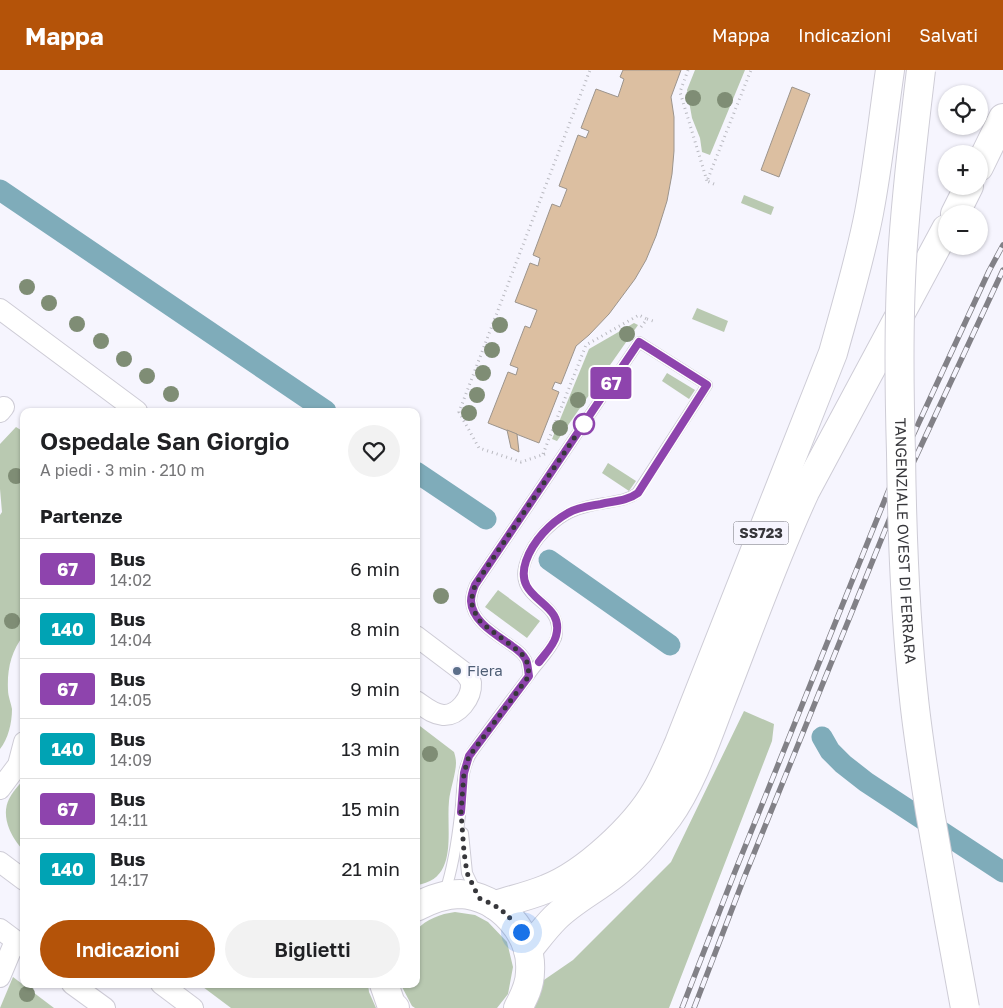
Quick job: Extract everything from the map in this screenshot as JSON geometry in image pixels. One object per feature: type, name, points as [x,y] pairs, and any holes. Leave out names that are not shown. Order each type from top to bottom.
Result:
[{"type":"main road","name":"SS723","points":[[487,901],[547,889],[567,879],[599,856],[625,832],[649,803],[663,779],[679,743],[832,352],[849,298],[875,181],[890,70]]},
{"type":"main road","name":"TANGENZIALE OVEST DI FERRARA","points":[[921,70],[906,207],[901,283],[900,393],[904,572],[916,720],[944,898],[965,1008]]},
{"type":"main road","points":[[988,149],[1003,118]]},
{"type":"main road","name":"SS723","points":[[528,950],[543,931],[566,908],[614,874],[643,848],[676,804],[701,752],[787,532],[865,379],[938,244]]},
{"type":"main road","points":[[427,899],[461,894],[487,901],[509,917],[521,932],[528,950],[531,971],[526,993],[518,1008]]},
{"type":"main road","points":[[385,988],[394,1008]]},
{"type":"street","points":[[0,309],[133,408]]},
{"type":"street","points":[[420,639],[465,673],[471,681],[471,688],[463,705],[456,712],[445,716],[433,713],[420,704]]},
{"type":"street","points":[[0,789],[20,764]]},
{"type":"street","points":[[0,862],[20,877]]},
{"type":"street","points":[[0,978],[13,939]]},
{"type":"street","points":[[78,988],[105,1008]]},
{"type":"street","points":[[166,988],[193,1008]]},
{"type":"lane","points":[[427,899],[455,853],[464,773],[469,756],[529,676],[556,638],[557,628],[553,613],[529,592],[524,583],[526,561],[536,542],[553,524],[569,512],[584,507],[632,498],[638,493],[707,385],[639,342],[475,585],[472,593],[471,601],[480,621],[520,652],[526,659],[529,676]]},
{"type":"lane","points":[[461,812],[467,873],[487,901]]},
{"type":"path","points":[[550,452],[521,462],[479,448],[459,412],[590,70]]},
{"type":"path","points":[[688,70],[680,92],[707,181],[714,184]]},
{"type":"path","points":[[707,181],[750,70]]},
{"type":"path","points":[[543,454],[586,345],[639,315],[653,321]]},
{"type":"path","points":[[636,335],[647,319]]},
{"type":"green space","points":[[695,70],[745,70],[710,155],[702,152],[700,138],[692,118],[687,90]]},
{"type":"green space","points":[[744,195],[774,207],[771,215],[741,203]]},
{"type":"green space","points":[[697,308],[728,321],[724,332],[692,319]]},
{"type":"green space","points":[[634,323],[638,325],[557,441],[552,439],[589,349]]},
{"type":"green space","points":[[667,373],[695,390],[689,399],[662,381]]},
{"type":"green space","points":[[16,427],[20,430],[20,641],[13,654],[9,668],[8,695],[12,709],[11,720],[7,736],[0,749],[0,515],[2,512],[0,444]]},
{"type":"green space","points":[[608,463],[636,481],[629,491],[602,473]]},
{"type":"green space","points":[[498,590],[540,621],[527,638],[485,607]]},
{"type":"green space","points":[[744,711],[774,724],[772,741],[669,1008],[533,1008],[541,982],[573,960],[671,862]]},
{"type":"green space","points":[[420,726],[454,752],[456,763],[449,801],[448,853],[445,864],[439,874],[430,881],[420,884]]},
{"type":"green space","points":[[20,784],[20,846],[9,827],[6,813],[10,797]]},
{"type":"green space","points":[[455,912],[475,915],[488,922],[507,942],[513,967],[508,994],[497,1008],[415,1008],[412,1006],[403,988],[420,988],[420,927],[444,914]]},
{"type":"green space","points":[[13,977],[20,982],[20,988],[28,988],[54,1008],[0,1008]]},
{"type":"green space","points":[[204,988],[368,988],[376,1008],[231,1008]]},
{"type":"building","points":[[623,70],[681,70],[671,97],[674,117],[674,151],[667,201],[656,236],[646,260],[635,279],[609,314],[576,346],[561,384],[555,382],[552,389],[559,392],[539,443],[488,423],[508,372],[516,375],[518,368],[510,365],[525,326],[530,328],[537,310],[515,302],[530,263],[538,266],[540,258],[533,255],[552,204],[560,207],[567,189],[559,186],[578,135],[586,138],[589,131],[581,128],[596,89],[618,97],[624,79],[620,77]]},
{"type":"building","points":[[792,87],[810,94],[779,177],[761,170]]},
{"type":"building","points":[[507,430],[517,434],[519,452],[511,448]]},
{"type":"waterway","points":[[0,190],[322,408]]},
{"type":"waterway","points":[[420,475],[486,519]]},
{"type":"waterway","points":[[549,560],[670,645]]},
{"type":"waterway","points":[[822,737],[830,751],[866,782],[1003,872]]},
{"type":"railway","points":[[682,1008],[896,472],[989,271],[1003,245]]},
{"type":"railway","points":[[694,1008],[744,878],[907,476],[1003,270]]},
{"type":"bus line","name":"67","points":[[461,812],[464,773],[469,756],[529,676],[526,659],[520,652],[480,621],[474,611],[471,601],[475,585],[639,342],[707,385],[638,493],[632,498],[584,507],[569,512],[553,524],[536,542],[526,561],[524,583],[529,592],[553,613],[557,628],[556,638],[539,662]]},
{"type":"place","name":"Fiera","points":[[457,671]]},
{"type":"route","points":[[521,932],[509,917],[494,905],[479,898],[467,873],[461,812],[464,773],[469,756],[529,676],[528,666],[526,659],[520,652],[480,621],[471,601],[475,585],[585,422],[584,424]]}]
